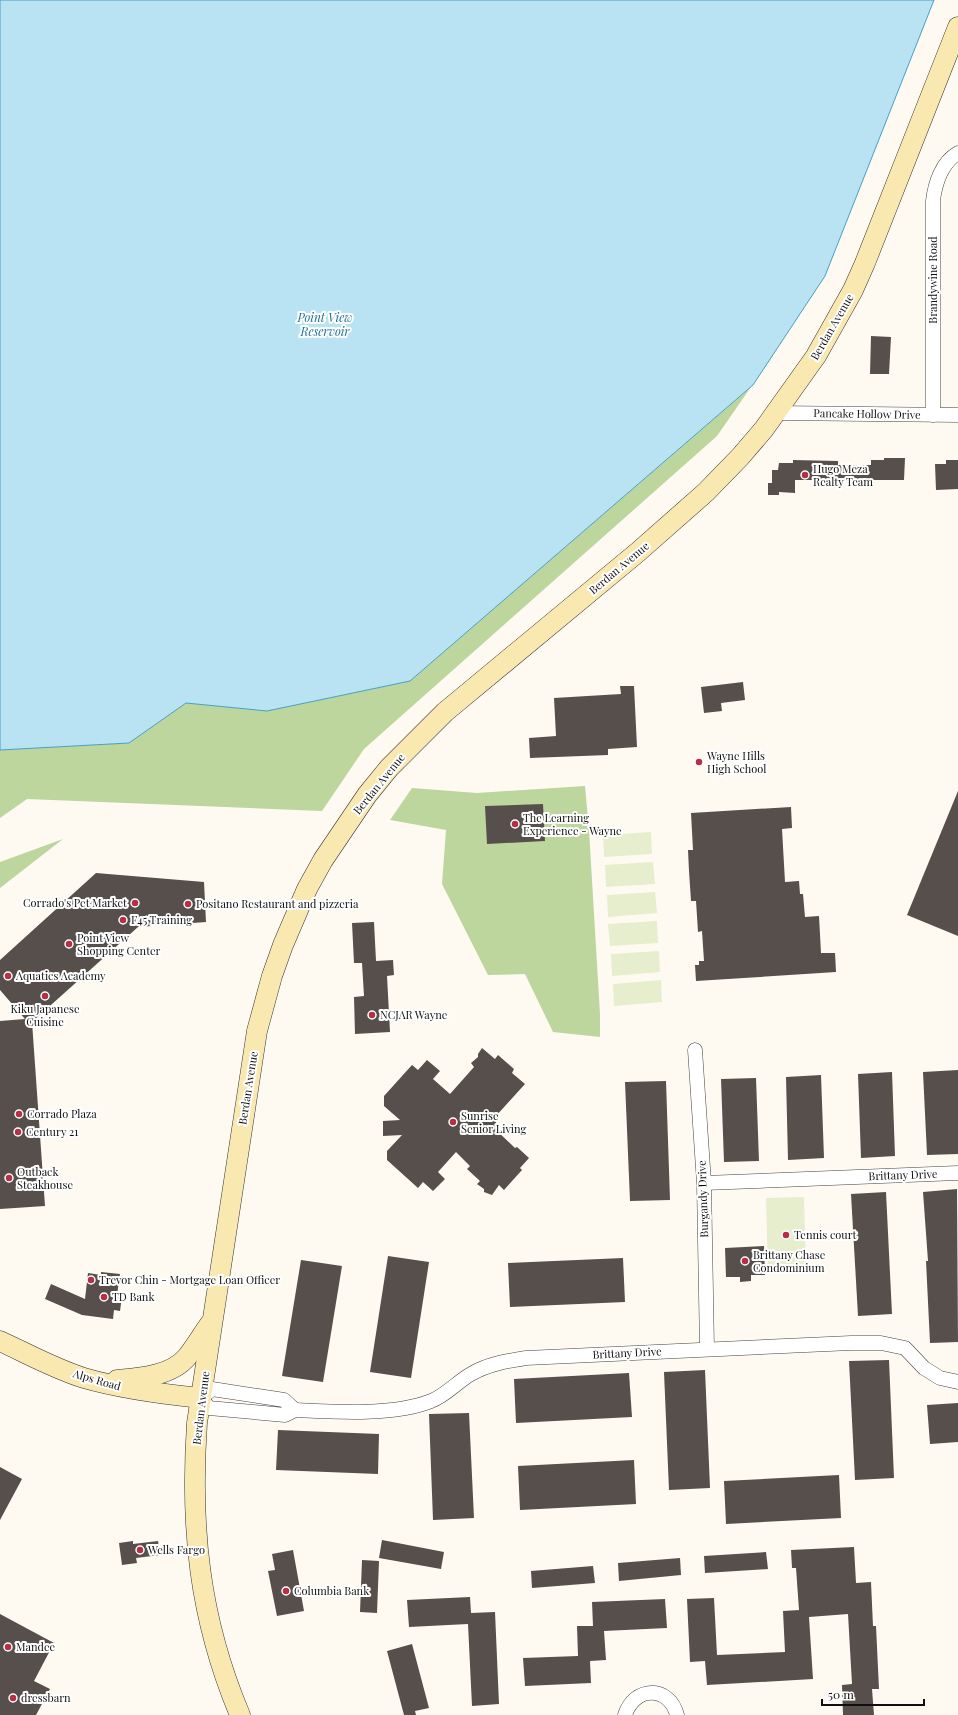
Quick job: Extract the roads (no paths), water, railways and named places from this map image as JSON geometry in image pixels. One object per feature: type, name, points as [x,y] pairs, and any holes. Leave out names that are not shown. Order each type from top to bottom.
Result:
[{"type":"main road","name":"Berdan Avenue","points":[[240,1715],[228,1685],[205,1605],[195,1533],[194,1474],[197,1423],[257,1030],[272,976],[301,901],[323,860],[367,795],[389,768],[418,737],[461,699],[638,552],[706,492],[740,457],[776,413],[816,356],[853,290],[958,27]]},
{"type":"main road","points":[[98,1381],[143,1378],[163,1373],[186,1358],[213,1318]]},
{"type":"main road","name":"Alps Road","points":[[0,1341],[51,1365],[98,1381],[153,1394],[201,1398]]},
{"type":"street","name":"Brandywine Road","points":[[933,415],[933,200],[939,176],[946,164],[958,153]]},
{"type":"street","name":"Pancake Hollow Drive","points":[[776,413],[958,415]]},
{"type":"street","name":"Burgandy Drive","points":[[695,1050],[704,1183],[707,1349]]},
{"type":"street","name":"Brittany Drive","points":[[704,1183],[958,1173]]},
{"type":"street","name":"Brittany Drive","points":[[201,1398],[209,1408],[285,1415],[295,1410],[345,1413],[398,1409],[431,1401],[471,1373],[497,1362],[526,1358],[707,1349],[881,1343],[905,1348],[924,1368],[940,1378],[958,1382]]},
{"type":"street","points":[[621,1715],[625,1715],[628,1706],[634,1699],[641,1694],[650,1692],[660,1694],[668,1698],[674,1705],[677,1715]]},
{"type":"water","name":"Point View Reservoir","points":[[0,0],[934,0],[825,276],[753,385],[410,681],[267,711],[186,703],[129,743],[0,750]]},
{"type":"place","name":"Hugo Meza Realty Team","points":[[805,475]]},
{"type":"place","name":"Wayne Hills High School","points":[[699,762]]},
{"type":"place","name":"The Learning Experience - Wayne","points":[[515,824]]},
{"type":"place","name":"Corrado's Pet Market","points":[[135,903]]},
{"type":"place","name":"Positano Restaurant and pizzeria","points":[[188,904]]},
{"type":"place","name":"F45 Training","points":[[123,920]]},
{"type":"place","name":"Point View Shopping Center","points":[[69,944]]},
{"type":"place","name":"Aquatics Academy","points":[[8,976]]},
{"type":"place","name":"Kiku Japanese Cuisine","points":[[45,996]]},
{"type":"place","name":"NCJAR Wayne","points":[[372,1015]]},
{"type":"place","name":"Corrado Plaza","points":[[19,1114]]},
{"type":"place","name":"Sunrise Senior Living","points":[[453,1122]]},
{"type":"place","name":"Century 21","points":[[18,1132]]},
{"type":"place","name":"Outback Steakhouse","points":[[9,1178]]},
{"type":"place","name":"Tennis court","points":[[786,1235]]},
{"type":"place","name":"Brittany Chase Condominium","points":[[745,1261]]},
{"type":"place","name":"Trevor Chin - Mortgage Loan Officer","points":[[91,1280]]},
{"type":"place","name":"TD Bank","points":[[104,1297]]},
{"type":"place","name":"Wells Fargo","points":[[140,1550]]},
{"type":"place","name":"Columbia Bank","points":[[286,1591]]},
{"type":"place","name":"Mandee","points":[[8,1647]]},
{"type":"place","name":"dressbarn","points":[[13,1698]]}]
